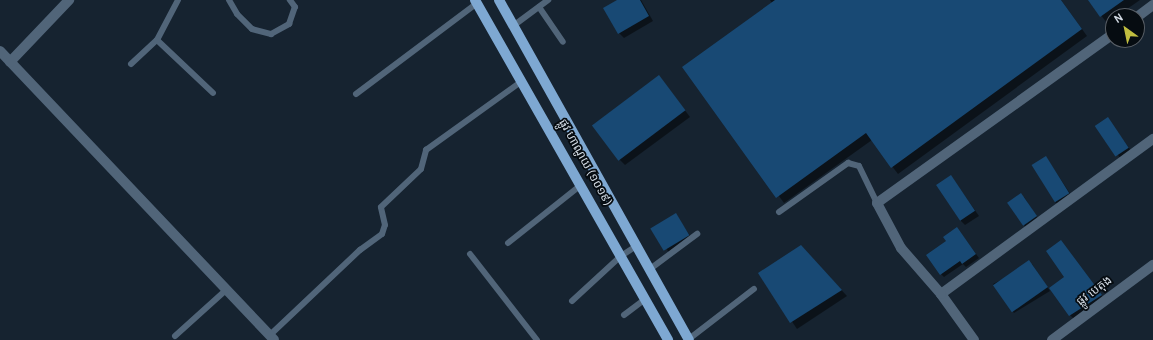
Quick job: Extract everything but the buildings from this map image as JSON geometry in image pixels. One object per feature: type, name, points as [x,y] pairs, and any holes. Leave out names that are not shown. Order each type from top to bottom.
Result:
[{"type":"main road","name":"ផ្លូវ ហាណូយ (១០១៩)","points":[[498,0],[638,245],[689,340]]},
{"type":"main road","name":"ផ្លូវ ហាណូយ (១០១៩)","points":[[478,1],[668,340]]},
{"type":"street","points":[[10,62],[68,0]]},
{"type":"street","points":[[974,340],[941,294],[901,248],[877,203],[1105,40]]},
{"type":"street","points":[[0,52],[272,338]]},
{"type":"street","points":[[941,294],[1153,138]]},
{"type":"street","name":"ផ្លូវ បេតុង","points":[[1052,340],[1153,265]]},
{"type":"lane","points":[[131,64],[157,40],[178,0]]},
{"type":"lane","points":[[229,0],[237,14],[252,29],[271,34],[289,24],[295,7],[290,0]]},
{"type":"lane","points":[[513,26],[548,0]]},
{"type":"lane","points":[[356,94],[478,1]]},
{"type":"lane","points":[[539,7],[563,42]]},
{"type":"lane","points":[[157,40],[213,93]]},
{"type":"lane","points":[[272,338],[360,250],[382,234],[385,224],[381,206],[421,169],[426,150],[522,81]]},
{"type":"lane","points":[[779,212],[848,163],[859,166],[877,203]]},
{"type":"lane","points":[[508,243],[582,185]]},
{"type":"lane","points":[[650,269],[697,234]]},
{"type":"lane","points":[[572,301],[621,256],[638,245]]},
{"type":"lane","points":[[470,254],[537,340]]},
{"type":"lane","points":[[689,340],[754,289]]},
{"type":"lane","points":[[175,336],[226,290]]},
{"type":"lane","points":[[624,315],[645,299]]}]
